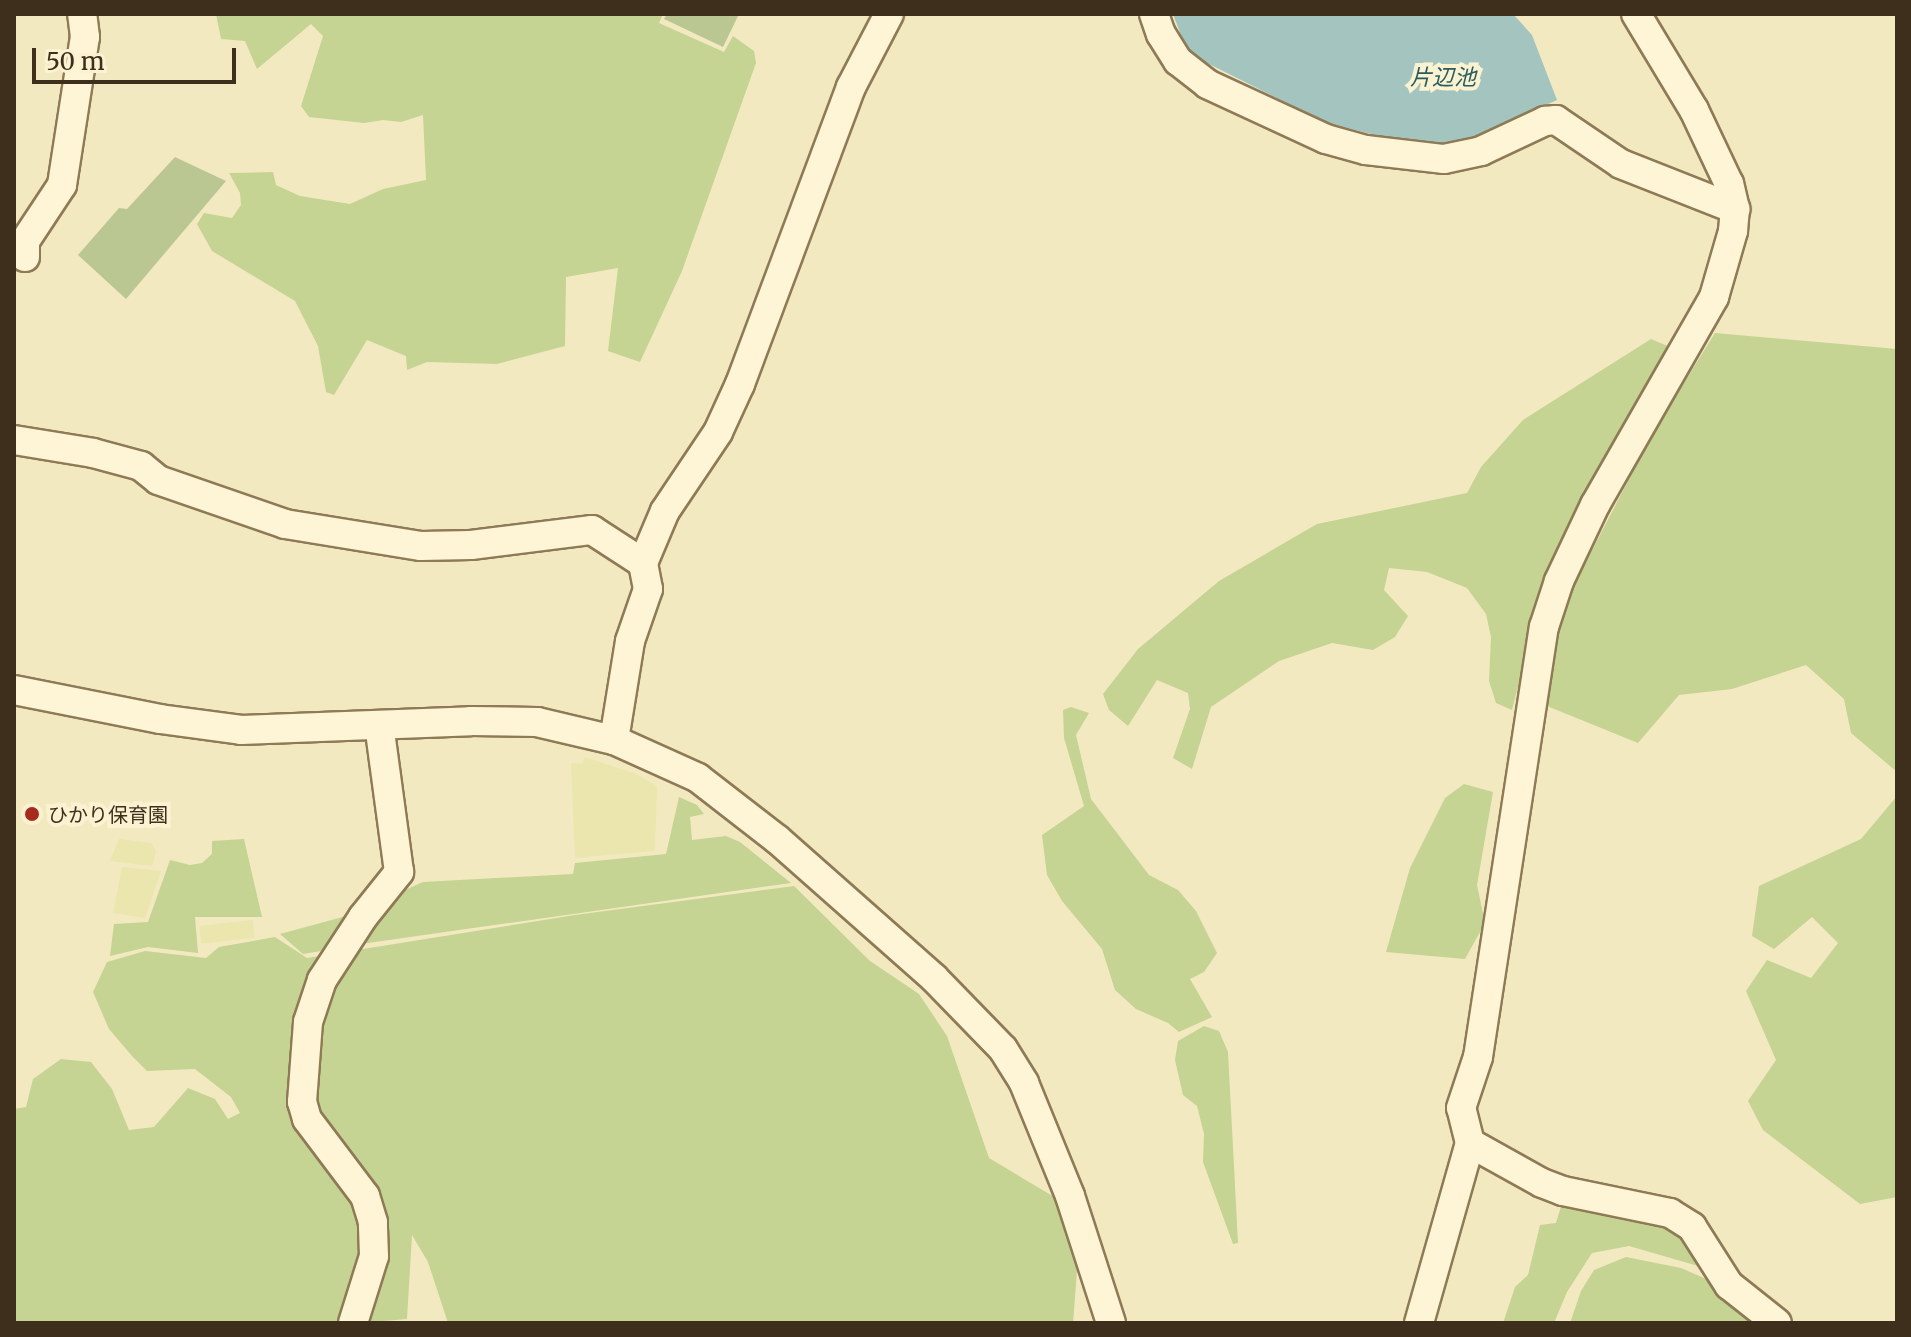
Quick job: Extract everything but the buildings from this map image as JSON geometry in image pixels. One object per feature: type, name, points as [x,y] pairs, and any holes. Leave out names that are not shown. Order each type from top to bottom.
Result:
[{"type":"street","points":[[25,257],[25,241],[62,185],[85,37],[82,14]]},
{"type":"street","points":[[614,740],[630,641],[648,589],[643,563],[665,511],[718,432],[740,384],[851,87],[889,14]]},
{"type":"street","points":[[1154,14],[1161,34],[1178,61],[1207,84],[1326,139],[1366,150],[1444,159],[1481,151],[1545,121],[1556,120],[1621,164],[1735,209]]},
{"type":"street","points":[[1419,1323],[1470,1143],[1461,1108],[1478,1057],[1544,627],[1559,581],[1595,505],[1714,297],[1723,274],[1735,209],[1729,184],[1711,143],[1636,14]]},
{"type":"street","points":[[14,440],[122,460],[141,466],[158,480],[248,514],[311,529],[421,546],[471,545],[592,530],[643,563]]},
{"type":"street","points":[[14,690],[160,719],[241,730],[510,720],[556,724],[614,740],[676,766],[737,806],[967,1008],[1003,1049],[1024,1083],[1070,1196],[1111,1323]]},
{"type":"street","points":[[353,1323],[374,1256],[373,1222],[365,1196],[307,1119],[302,1102],[308,1022],[322,980],[363,917],[399,872],[379,725]]},
{"type":"street","points":[[1470,1143],[1542,1183],[1563,1191],[1670,1213],[1692,1227],[1729,1285],[1777,1323]]},
{"type":"shaded area","points":[[584,757],[636,774],[657,786],[655,851],[575,858],[571,763],[583,764]]},
{"type":"shaded area","points":[[119,839],[152,843],[156,852],[152,866],[110,861]]},
{"type":"shaded area","points":[[122,867],[161,871],[145,918],[113,913]]},
{"type":"shaded area","points":[[253,920],[255,938],[201,944],[199,926]]},
{"type":"green space","points":[[216,14],[663,14],[659,23],[724,52],[733,36],[754,51],[756,63],[682,271],[640,362],[608,351],[618,268],[566,277],[565,346],[497,364],[427,362],[407,370],[406,356],[367,340],[334,395],[326,392],[318,346],[295,301],[212,251],[197,224],[204,213],[232,218],[241,205],[240,193],[229,173],[273,172],[276,185],[300,196],[350,204],[383,189],[426,180],[423,115],[401,122],[383,120],[364,123],[309,117],[301,106],[323,36],[311,24],[257,69],[245,41],[221,39]]},
{"type":"green space","points":[[667,14],[739,14],[723,47],[664,19]]},
{"type":"green space","points":[[175,157],[226,181],[126,299],[78,255],[119,208],[127,209]]},
{"type":"green space","points":[[1715,333],[1897,349],[1897,772],[1851,733],[1844,699],[1806,665],[1732,689],[1679,695],[1638,743],[1542,704],[1553,647],[1573,587],[1654,431]]},
{"type":"green space","points":[[1651,339],[1670,347],[1525,659],[1512,710],[1496,703],[1489,681],[1491,637],[1486,614],[1467,588],[1427,572],[1389,568],[1384,590],[1408,616],[1395,637],[1373,650],[1332,643],[1279,661],[1211,707],[1192,769],[1173,758],[1190,709],[1188,693],[1157,680],[1128,726],[1109,710],[1103,694],[1138,649],[1219,581],[1317,524],[1467,493],[1481,467],[1523,420]]},
{"type":"green space","points":[[1071,707],[1089,713],[1076,735],[1091,799],[1149,875],[1178,890],[1196,911],[1217,953],[1204,972],[1190,979],[1212,1017],[1179,1032],[1168,1023],[1136,1009],[1115,990],[1102,949],[1062,901],[1047,875],[1042,835],[1084,806],[1064,738],[1063,710]]},
{"type":"green space","points":[[1464,784],[1493,792],[1477,885],[1485,923],[1465,959],[1386,952],[1410,868],[1445,798]]},
{"type":"green space","points":[[1897,796],[1897,1197],[1860,1204],[1763,1130],[1748,1101],[1776,1060],[1746,991],[1767,960],[1811,978],[1838,943],[1812,917],[1774,949],[1752,936],[1759,886],[1861,839]]},
{"type":"green space","points":[[679,797],[697,805],[704,814],[690,817],[692,840],[726,836],[740,842],[791,883],[354,945],[391,896],[423,882],[573,874],[575,863],[666,854]]},
{"type":"green space","points":[[244,839],[262,917],[195,917],[198,953],[148,947],[110,956],[114,924],[148,922],[170,860],[190,865],[202,863],[212,854],[212,841]]},
{"type":"green space","points":[[794,886],[870,961],[919,994],[947,1036],[989,1158],[1061,1201],[1078,1257],[1073,1323],[448,1323],[428,1262],[412,1235],[407,1319],[372,1322],[345,1312],[343,1323],[14,1323],[14,1109],[26,1107],[33,1079],[61,1059],[91,1062],[112,1089],[129,1130],[154,1127],[188,1088],[215,1099],[228,1119],[240,1113],[231,1097],[195,1069],[147,1071],[132,1056],[109,1029],[93,992],[107,962],[145,951],[206,958],[219,947],[275,937],[307,958],[575,915]]},
{"type":"green space","points":[[350,915],[321,951],[303,954],[280,934]]},
{"type":"green space","points":[[1204,1026],[1219,1031],[1228,1052],[1238,1243],[1233,1244],[1203,1162],[1204,1134],[1197,1106],[1183,1095],[1175,1060],[1178,1041]]},
{"type":"green space","points":[[1562,1203],[1671,1225],[1692,1244],[1705,1268],[1629,1246],[1592,1253],[1567,1292],[1554,1323],[1503,1323],[1515,1287],[1528,1275],[1540,1225],[1556,1223]]},
{"type":"green space","points":[[1626,1257],[1681,1268],[1713,1282],[1759,1323],[1570,1323],[1581,1291],[1594,1270]]},
{"type":"water","name":"片辺池","points":[[1173,14],[1513,14],[1532,35],[1557,100],[1464,142],[1428,144],[1387,138],[1327,123],[1199,59],[1184,43]]},
{"type":"place","name":"ひかり保育園","points":[[32,814]]}]
